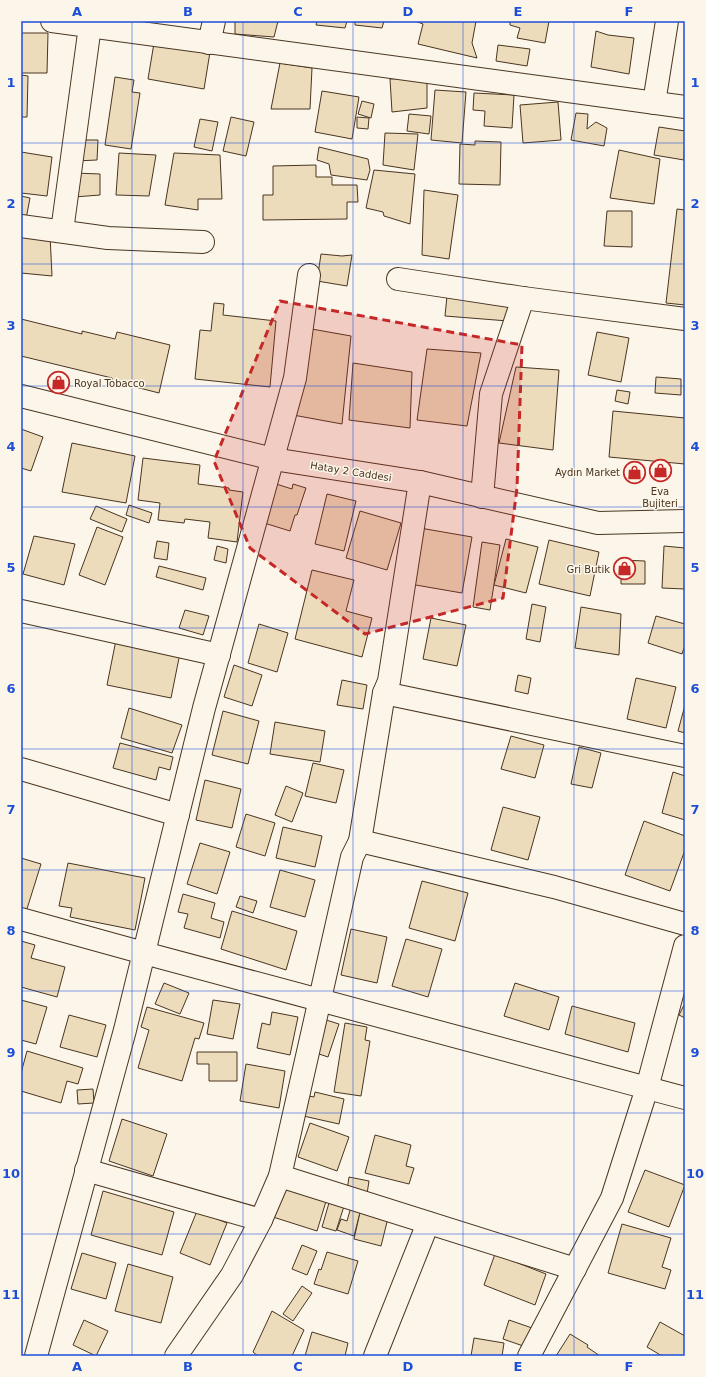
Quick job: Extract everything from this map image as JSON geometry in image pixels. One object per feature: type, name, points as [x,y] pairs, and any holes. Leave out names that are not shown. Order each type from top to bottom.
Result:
[{"type":"street","points":[[52,21],[685,107]]},
{"type":"street","points":[[209,43],[214,21]]},
{"type":"street","points":[[654,103],[667,21]]},
{"type":"street","points":[[62,231],[90,26]]},
{"type":"street","points":[[21,226],[108,238],[203,242]]},
{"type":"street","points":[[36,1356],[125,1030],[219,655],[295,378],[309,275]]},
{"type":"street","points":[[398,279],[523,298],[685,319]]},
{"type":"street","points":[[482,497],[491,394],[523,298]]},
{"type":"street","name":"Hatay 2 Caddesi","points":[[21,396],[273,458],[420,482],[598,523],[685,521]]},
{"type":"street","points":[[176,1356],[232,1275],[262,1220],[280,1176],[352,857],[360,841],[384,694],[389,681],[420,482]]},
{"type":"street","points":[[21,611],[219,655]]},
{"type":"street","points":[[384,694],[685,756]]},
{"type":"street","points":[[21,769],[178,815]]},
{"type":"street","points":[[360,841],[554,887],[685,924]]},
{"type":"street","points":[[21,919],[685,1098]]},
{"type":"street","points":[[529,1356],[612,1198],[647,1088],[685,946]]},
{"type":"street","points":[[86,1170],[262,1220]]},
{"type":"street","points":[[280,1176],[575,1269]]},
{"type":"street","points":[[374,1356],[428,1223]]},
{"type":"highlighted area","points":[[280,301],[522,345],[517,488],[503,598],[365,634],[250,548],[214,461]]},
{"type":"building","points":[[235,21],[278,21],[274,37],[235,34]]},
{"type":"building","points":[[317,21],[347,21],[345,28],[316,25]]},
{"type":"building","points":[[355,21],[384,21],[382,28],[355,25]]},
{"type":"building","points":[[415,21],[476,21],[472,43],[477,58],[418,44],[423,24]]},
{"type":"building","points":[[510,21],[549,21],[545,43],[517,38],[520,28],[510,25]]},
{"type":"building","points":[[596,31],[608,35],[634,38],[629,74],[591,67]]},
{"type":"building","points":[[21,33],[48,33],[47,73],[21,73]]},
{"type":"building","points":[[154,43],[210,52],[204,89],[148,79]]},
{"type":"building","points":[[498,45],[530,49],[527,66],[496,61]]},
{"type":"building","points":[[280,63],[312,68],[310,109],[271,109]]},
{"type":"building","points":[[21,75],[28,76],[27,117],[21,117]]},
{"type":"building","points":[[115,77],[134,80],[132,92],[140,93],[131,149],[105,145]]},
{"type":"building","points":[[427,77],[427,108],[392,112],[390,79]]},
{"type":"building","points":[[435,90],[466,92],[462,143],[431,140]]},
{"type":"building","points":[[322,91],[359,97],[352,139],[315,132]]},
{"type":"building","points":[[474,93],[514,95],[512,128],[484,126],[485,111],[473,110]]},
{"type":"building","points":[[362,101],[374,104],[371,118],[358,114]]},
{"type":"building","points":[[558,102],[561,140],[523,143],[520,105]]},
{"type":"building","points":[[576,113],[588,114],[587,129],[596,122],[607,128],[604,146],[571,140]]},
{"type":"building","points":[[409,114],[431,116],[429,134],[407,131]]},
{"type":"building","points":[[231,117],[254,122],[246,156],[223,151]]},
{"type":"building","points":[[357,117],[369,118],[368,129],[357,128]]},
{"type":"building","points":[[200,119],[218,122],[212,151],[194,147]]},
{"type":"building","points":[[659,127],[685,131],[684,160],[654,155]]},
{"type":"building","points":[[385,133],[418,134],[414,170],[383,165]]},
{"type":"building","points":[[78,140],[98,140],[97,160],[75,161]]},
{"type":"building","points":[[475,141],[501,142],[500,185],[459,184],[460,144],[475,145]]},
{"type":"building","points":[[319,147],[368,159],[370,170],[367,180],[331,175],[329,164],[317,160]]},
{"type":"building","points":[[619,150],[660,159],[654,204],[610,198]]},
{"type":"building","points":[[21,152],[52,157],[47,196],[21,193]]},
{"type":"building","points":[[119,153],[156,155],[149,196],[116,195]]},
{"type":"building","points":[[174,153],[220,155],[222,199],[198,199],[198,210],[165,205]]},
{"type":"building","points":[[316,165],[316,177],[332,177],[332,185],[357,185],[358,202],[347,202],[347,219],[263,220],[263,195],[273,195],[273,166]]},
{"type":"building","points":[[374,170],[415,174],[410,224],[384,216],[383,212],[366,208]]},
{"type":"building","points":[[74,173],[100,174],[100,195],[74,197]]},
{"type":"building","points":[[424,190],[458,195],[449,259],[422,255]]},
{"type":"building","points":[[21,196],[30,198],[26,219],[21,218]]},
{"type":"building","points":[[677,209],[685,210],[685,305],[666,303]]},
{"type":"building","points":[[607,211],[632,211],[632,247],[604,246]]},
{"type":"building","points":[[21,234],[50,235],[52,276],[21,273]]},
{"type":"building","points":[[321,254],[342,256],[352,255],[347,286],[317,281]]},
{"type":"building","points":[[447,296],[510,302],[508,321],[445,316]]},
{"type":"building","points":[[214,303],[224,304],[223,315],[276,321],[270,387],[195,379],[200,330],[211,331]]},
{"type":"building","points":[[21,319],[82,334],[82,331],[115,339],[117,332],[170,345],[159,393],[112,381],[112,378],[21,356]]},
{"type":"building","points":[[306,328],[351,336],[342,424],[293,415]]},
{"type":"building","points":[[597,332],[629,338],[621,382],[588,375]]},
{"type":"building","points":[[427,349],[481,353],[467,426],[417,420]]},
{"type":"building","points":[[353,363],[412,372],[410,428],[349,420]]},
{"type":"building","points":[[516,367],[559,370],[553,450],[499,443]]},
{"type":"building","points":[[656,377],[681,379],[681,395],[655,393]]},
{"type":"building","points":[[617,390],[630,392],[628,404],[615,401]]},
{"type":"building","points":[[613,411],[685,418],[685,464],[609,457]]},
{"type":"building","points":[[21,429],[43,437],[31,471],[21,468]]},
{"type":"building","points":[[72,443],[135,456],[126,503],[62,492]]},
{"type":"building","points":[[143,458],[200,465],[198,484],[229,488],[229,490],[243,492],[237,542],[208,538],[210,522],[185,519],[184,523],[158,520],[160,503],[138,500]]},
{"type":"building","points":[[273,483],[292,489],[293,484],[306,488],[290,531],[261,522]]},
{"type":"building","points":[[327,494],[356,501],[344,551],[315,544]]},
{"type":"building","points":[[129,505],[152,513],[149,523],[126,515]]},
{"type":"building","points":[[96,506],[127,519],[122,532],[90,519]]},
{"type":"building","points":[[360,511],[401,523],[387,570],[346,558]]},
{"type":"building","points":[[97,527],[123,537],[105,585],[79,575]]},
{"type":"building","points":[[420,528],[472,537],[462,593],[410,584]]},
{"type":"building","points":[[34,536],[75,544],[64,585],[23,574]]},
{"type":"building","points":[[506,539],[538,547],[526,593],[494,585]]},
{"type":"building","points":[[549,540],[599,552],[590,596],[539,584]]},
{"type":"building","points":[[157,541],[169,543],[167,560],[154,558]]},
{"type":"building","points":[[482,542],[500,545],[490,610],[473,607]]},
{"type":"building","points":[[217,546],[228,549],[226,563],[214,560]]},
{"type":"building","points":[[664,546],[685,548],[685,589],[662,588]]},
{"type":"building","points":[[621,560],[645,561],[645,584],[621,584]]},
{"type":"building","points":[[159,566],[206,578],[203,590],[156,577]]},
{"type":"building","points":[[312,570],[354,580],[346,611],[372,618],[362,657],[295,639]]},
{"type":"building","points":[[532,604],[546,607],[540,642],[526,639]]},
{"type":"building","points":[[581,607],[621,614],[619,655],[575,648]]},
{"type":"building","points":[[185,610],[209,616],[203,635],[179,628]]},
{"type":"building","points":[[656,616],[685,624],[685,645],[682,654],[648,643]]},
{"type":"building","points":[[431,618],[466,625],[457,666],[423,659]]},
{"type":"building","points":[[259,624],[288,633],[277,672],[248,663]]},
{"type":"building","points":[[117,635],[181,648],[171,698],[107,685]]},
{"type":"building","points":[[234,665],[262,675],[252,706],[224,697]]},
{"type":"building","points":[[518,675],[531,678],[528,694],[515,691]]},
{"type":"building","points":[[636,678],[676,687],[666,728],[627,719]]},
{"type":"building","points":[[342,680],[367,685],[363,709],[337,705]]},
{"type":"building","points":[[685,705],[685,733],[678,731]]},
{"type":"building","points":[[129,708],[182,725],[172,753],[121,738]]},
{"type":"building","points":[[223,711],[259,721],[248,764],[212,755]]},
{"type":"building","points":[[275,722],[325,731],[320,762],[270,754]]},
{"type":"building","points":[[511,736],[544,745],[535,778],[501,769]]},
{"type":"building","points":[[120,743],[173,757],[170,770],[159,767],[156,780],[113,768]]},
{"type":"building","points":[[579,747],[601,753],[592,788],[571,784]]},
{"type":"building","points":[[313,763],[344,770],[336,803],[305,796]]},
{"type":"building","points":[[673,772],[685,776],[685,820],[662,813]]},
{"type":"building","points":[[205,780],[241,789],[232,828],[196,820]]},
{"type":"building","points":[[286,786],[303,793],[292,822],[275,815]]},
{"type":"building","points":[[503,807],[540,817],[528,860],[491,850]]},
{"type":"building","points":[[246,814],[275,823],[265,856],[236,847]]},
{"type":"building","points":[[644,821],[685,836],[685,850],[670,891],[625,875]]},
{"type":"building","points":[[283,827],[322,836],[315,867],[276,858]]},
{"type":"building","points":[[200,843],[230,852],[217,894],[187,884]]},
{"type":"building","points":[[21,858],[41,864],[26,912],[21,910]]},
{"type":"building","points":[[68,863],[145,878],[135,930],[70,917],[72,908],[59,906]]},
{"type":"building","points":[[280,870],[315,880],[305,917],[270,907]]},
{"type":"building","points":[[422,881],[468,893],[455,941],[409,928]]},
{"type":"building","points":[[183,894],[215,903],[211,918],[224,922],[220,938],[184,928],[188,914],[178,912]]},
{"type":"building","points":[[240,896],[257,901],[253,913],[236,907]]},
{"type":"building","points":[[232,911],[297,931],[286,970],[221,949]]},
{"type":"building","points":[[351,929],[387,937],[377,983],[341,975]]},
{"type":"building","points":[[406,939],[442,949],[428,997],[392,986]]},
{"type":"building","points":[[21,941],[35,945],[31,958],[65,967],[57,997],[21,987]]},
{"type":"building","points":[[164,983],[189,993],[180,1014],[155,1004]]},
{"type":"building","points":[[515,983],[559,997],[549,1030],[504,1016]]},
{"type":"building","points":[[21,1000],[47,1007],[36,1044],[21,1040]]},
{"type":"building","points":[[213,1000],[240,1004],[233,1039],[207,1034]]},
{"type":"building","points":[[685,1003],[685,1018],[679,1015]]},
{"type":"building","points":[[572,1006],[635,1023],[628,1052],[565,1034]]},
{"type":"building","points":[[147,1007],[204,1023],[199,1039],[195,1038],[182,1081],[138,1068],[149,1030],[141,1027]]},
{"type":"building","points":[[272,1012],[298,1017],[290,1055],[257,1048],[262,1023],[270,1025]]},
{"type":"building","points":[[69,1015],[106,1025],[97,1057],[60,1047]]},
{"type":"building","points":[[323,1019],[339,1024],[328,1057],[313,1052]]},
{"type":"building","points":[[345,1023],[367,1027],[365,1040],[370,1041],[361,1096],[334,1092]]},
{"type":"building","points":[[27,1051],[83,1068],[78,1084],[67,1081],[61,1103],[21,1091],[21,1073]]},
{"type":"building","points":[[197,1052],[237,1052],[237,1081],[209,1081],[209,1064],[197,1064]]},
{"type":"building","points":[[246,1064],[285,1071],[279,1108],[240,1101]]},
{"type":"building","points":[[93,1089],[94,1103],[78,1104],[77,1090]]},
{"type":"building","points":[[315,1092],[344,1099],[339,1124],[299,1115],[304,1095],[314,1097]]},
{"type":"building","points":[[122,1119],[167,1134],[153,1176],[109,1161]]},
{"type":"building","points":[[310,1123],[349,1137],[337,1171],[298,1157]]},
{"type":"building","points":[[375,1135],[411,1145],[406,1166],[414,1168],[409,1184],[365,1173]]},
{"type":"building","points":[[645,1170],[685,1185],[669,1227],[628,1212]]},
{"type":"building","points":[[349,1177],[369,1181],[367,1194],[347,1190]]},
{"type":"building","points":[[283,1185],[327,1198],[317,1231],[273,1217]]},
{"type":"building","points":[[103,1191],[174,1212],[162,1255],[91,1235]]},
{"type":"building","points":[[331,1196],[346,1200],[336,1231],[322,1227]]},
{"type":"building","points":[[351,1207],[361,1209],[354,1236],[337,1230],[341,1219],[347,1221]]},
{"type":"building","points":[[361,1208],[389,1214],[381,1246],[354,1239]]},
{"type":"building","points":[[197,1211],[227,1223],[210,1265],[180,1253]]},
{"type":"building","points":[[622,1224],[671,1238],[662,1267],[671,1270],[665,1289],[608,1273]]},
{"type":"building","points":[[302,1245],[317,1251],[307,1275],[292,1269]]},
{"type":"building","points":[[327,1252],[358,1261],[348,1294],[314,1284],[319,1269],[321,1270]]},
{"type":"building","points":[[82,1253],[116,1263],[106,1299],[71,1289]]},
{"type":"building","points":[[495,1254],[546,1274],[535,1305],[484,1285]]},
{"type":"building","points":[[128,1264],[173,1277],[161,1323],[115,1311]]},
{"type":"building","points":[[302,1286],[312,1293],[293,1321],[283,1314]]},
{"type":"building","points":[[272,1311],[304,1330],[292,1356],[258,1356],[253,1352]]},
{"type":"building","points":[[84,1320],[108,1331],[96,1356],[73,1345]]},
{"type":"building","points":[[509,1320],[535,1329],[529,1348],[503,1339]]},
{"type":"building","points":[[660,1322],[685,1336],[685,1356],[662,1356],[647,1347]]},
{"type":"building","points":[[312,1332],[348,1343],[345,1356],[305,1356]]},
{"type":"building","points":[[570,1334],[588,1345],[587,1347],[600,1356],[556,1356]]},
{"type":"building","points":[[474,1338],[504,1343],[502,1356],[471,1356]]},
{"type":"place","name":"Royal Tobacco","points":[[58,383]]},
{"type":"place","name":"Eva Bujiteri","points":[[660,471]]},
{"type":"place","name":"Aydın Market","points":[[635,472]]},
{"type":"place","name":"Gri Butik","points":[[625,569]]}]
